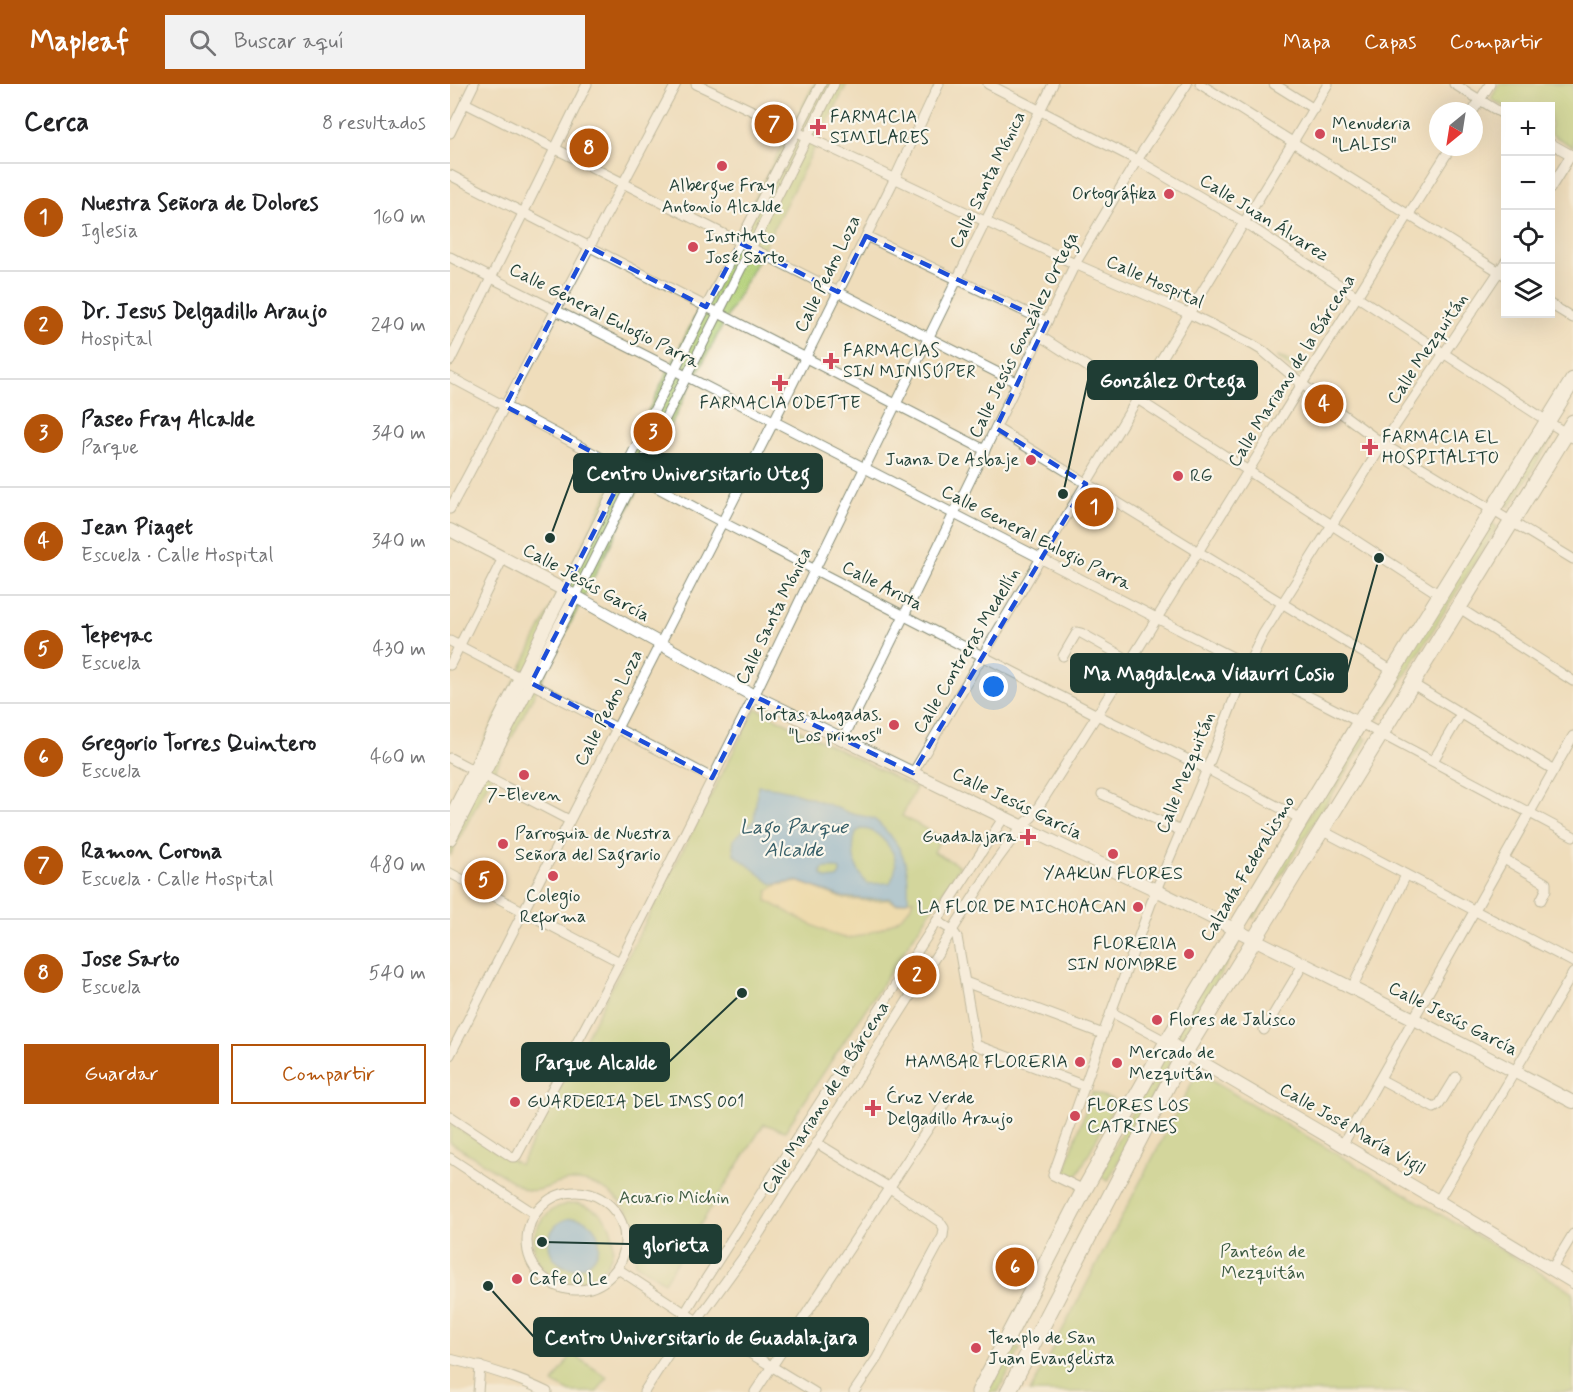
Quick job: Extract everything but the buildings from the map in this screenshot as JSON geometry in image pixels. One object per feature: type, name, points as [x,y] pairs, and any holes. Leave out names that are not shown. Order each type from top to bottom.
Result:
[{"type":"main road","name":"Calzada Federalismo","points":[[979,1392],[1084,1190],[1167,1042],[1360,722],[1573,380]]},
{"type":"main road","points":[[1008,1392],[1185,1052],[1511,521],[1571,431]]},
{"type":"street","points":[[450,133],[474,84]]},
{"type":"street","points":[[450,361],[587,84]]},
{"type":"street","points":[[450,510],[676,84]]},
{"type":"street","name":"Calle Hospital","points":[[696,84],[1074,264],[1190,314],[1263,351],[1302,384],[1383,444],[1573,559]]},
{"type":"street","points":[[450,838],[478,773],[570,593],[674,370],[821,84]]},
{"type":"street","points":[[570,593],[636,476],[834,84]]},
{"type":"street","name":"Calle Pedro Loza","points":[[450,1055],[774,421],[895,178],[939,84]]},
{"type":"street","name":"Calle Juan Álvarez","points":[[988,84],[1137,160],[1245,223],[1547,422],[1571,431]]},
{"type":"street","name":"Calle Santa Mónica","points":[[450,1116],[515,1157],[620,962],[754,696],[814,569],[1053,84]]},
{"type":"street","name":"Calle Jesús González Ortega","points":[[843,739],[1074,264],[1137,160],[1187,84]]},
{"type":"street","points":[[1200,84],[1501,273]]},
{"type":"street","points":[[1274,84],[1314,109]]},
{"type":"street","name":"Calle Contreras Medellín","points":[[913,773],[1328,84]]},
{"type":"street","points":[[1454,84],[1501,113]]},
{"type":"street","points":[[1480,100],[1490,84]]},
{"type":"street","points":[[465,103],[1018,383]]},
{"type":"street","points":[[1555,145],[1572,156],[1555,183]]},
{"type":"street","name":"Calle Mariano de la Bárcena","points":[[644,1392],[683,1331],[697,1321],[750,1248],[997,860],[1022,826],[1032,817],[1446,156]]},
{"type":"street","points":[[450,175],[985,450]]},
{"type":"street","points":[[866,236],[1047,322]]},
{"type":"street","name":"Calle General Eulogio Parra","points":[[450,257],[1360,722],[1573,836]]},
{"type":"street","name":"Calle Mezquitán","points":[[1084,1190],[1053,1175],[1156,890],[1248,665],[1263,634],[1383,444],[1501,275]]},
{"type":"street","points":[[1555,307],[1573,318]]},
{"type":"street","points":[[1040,336],[1440,595]]},
{"type":"street","name":"Calle Arista","points":[[450,377],[722,522],[1301,819]]},
{"type":"street","points":[[996,428],[1393,671]]},
{"type":"street","name":"Calle Jesús García","points":[[450,530],[570,593],[754,696],[1304,963],[1573,1102]]},
{"type":"street","points":[[450,666],[503,558]]},
{"type":"street","points":[[1458,607],[1573,681]]},
{"type":"street","points":[[1063,656],[1077,632],[1131,661]]},
{"type":"street","points":[[450,641],[712,778]]},
{"type":"street","points":[[1411,683],[1554,770]]},
{"type":"street","points":[[1433,761],[1461,714]]},
{"type":"street","points":[[1343,1144],[1573,736]]},
{"type":"street","points":[[450,758],[569,820]]},
{"type":"street","points":[[450,818],[478,773]]},
{"type":"street","points":[[1102,794],[1181,831]]},
{"type":"street","name":"Calle Mariano de la Bárcena","points":[[683,1331],[685,1313],[1004,817]]},
{"type":"street","points":[[1321,830],[1573,962]]},
{"type":"street","points":[[1504,859],[1546,883],[1546,890],[1540,900]]},
{"type":"street","points":[[450,873],[620,962]]},
{"type":"street","points":[[1352,988],[1406,875]]},
{"type":"street","points":[[937,921],[952,930],[957,938],[975,1042],[978,1047],[1084,1086]]},
{"type":"street","points":[[1264,1030],[1304,963]]},
{"type":"street","points":[[1438,1201],[1573,973]]},
{"type":"street","points":[[966,982],[1103,1034]]},
{"type":"street","name":"Calle José María Vigil","points":[[1111,1012],[1185,1052],[1343,1144],[1573,1282]]},
{"type":"street","points":[[840,1071],[852,1088]]},
{"type":"street","points":[[1380,1079],[1434,1108],[1439,1105],[1456,1077]]},
{"type":"street","points":[[756,1392],[947,1100]]},
{"type":"street","points":[[817,1107],[830,1122]]},
{"type":"street","points":[[817,1143],[890,1188],[940,1222],[944,1228],[943,1236],[877,1358],[854,1392]]},
{"type":"street","points":[[450,1158],[535,1214]]},
{"type":"street","points":[[574,1192],[589,1194],[603,1200],[615,1211],[626,1239],[624,1255],[618,1269],[594,1288],[578,1291],[563,1289],[549,1282],[537,1272],[530,1258],[527,1243],[528,1228],[535,1214],[545,1203],[559,1195],[574,1192]]},
{"type":"street","points":[[1551,1270],[1573,1234]]},
{"type":"street","points":[[618,1269],[697,1321],[814,1392]]},
{"type":"street","points":[[450,1359],[507,1374],[547,1392]]},
{"type":"street","points":[[477,1392],[480,1366]]},
{"type":"highlighted area","points":[[866,236],[1047,322],[996,428],[1086,484],[913,773],[754,696],[712,778],[531,683],[575,597],[564,590],[626,470],[505,406],[589,247],[706,307],[740,243],[838,292]]},
{"type":"green space","points":[[814,84],[847,84],[450,856],[450,808],[730,246]]},
{"type":"green space","points":[[1499,84],[1573,84],[1573,147],[1555,136],[1555,102],[1501,102],[1501,105],[1491,99]]},
{"type":"green space","points":[[1278,356],[1305,369],[1300,376]]},
{"type":"green space","points":[[1544,433],[1552,438],[1510,507],[1501,501]]},
{"type":"green space","points":[[1489,521],[1497,527],[1378,719],[1370,714]]},
{"type":"green space","name":"Acuario Michin","points":[[756,708],[916,788],[902,816],[941,837],[934,852],[960,866],[785,1131],[764,1124],[664,1282],[635,1263],[638,1244],[636,1231],[632,1219],[616,1198],[594,1185],[582,1182],[569,1181],[541,1189],[524,1189],[450,1142],[450,1124],[520,1165]]},
{"type":"green space","points":[[1357,733],[1367,739],[1254,918],[1251,916]]},
{"type":"green space","points":[[1228,941],[1237,946],[1181,1040],[1173,1036]]},
{"type":"green space","points":[[1162,1055],[1171,1061],[1108,1181],[1099,1176]]},
{"type":"green space","name":"Panteón de Mezquitán","points":[[1200,1074],[1573,1292],[1573,1392],[1030,1392],[1195,1077]]},
{"type":"green space","points":[[1092,1092],[1117,1101],[1076,1177],[1064,1172]]},
{"type":"green space","points":[[577,1203],[593,1209],[607,1221],[612,1235],[613,1249],[603,1269],[590,1278],[576,1282],[562,1280],[550,1274],[540,1265],[535,1253],[534,1239],[539,1224],[550,1212],[560,1206]]},
{"type":"green space","points":[[1012,1345],[1020,1349],[998,1392],[987,1392]]},
{"type":"green space","points":[[572,1354],[607,1377],[597,1392],[571,1392],[553,1383]]},
{"type":"sand","points":[[799,882],[844,899],[888,900],[897,904],[913,899],[904,915],[888,925],[857,937],[840,937],[767,901],[768,891],[777,885]]},
{"type":"water","name":"Lago Parque Alcalde","points":[[758,786],[792,792],[873,819],[894,840],[903,855],[908,881],[908,900],[897,903],[889,898],[843,897],[798,881],[771,883],[734,854],[734,839],[754,820]],"holes":[[[861,829],[878,835],[892,852],[896,866],[890,883],[867,884],[859,872],[854,860],[853,846],[856,832]],[[824,868],[836,868],[840,870],[840,874],[837,878],[827,879],[822,875],[821,871]]]},
{"type":"water","points":[[569,1218],[579,1218],[592,1225],[599,1238],[599,1248],[592,1261],[579,1268],[569,1268],[560,1264],[553,1257],[549,1248],[549,1238],[553,1229],[560,1222]]},
{"type":"place","name":"Ramon Corona","points":[[774,124]]},
{"type":"place","name":"FARMACIA SIMILARES","points":[[818,127]]},
{"type":"place","name":"Menuderia \"LALIS\"","points":[[1320,134]]},
{"type":"place","name":"Jose Sarto","points":[[589,148]]},
{"type":"place","name":"Albergue Fray Antonio Alcalde","points":[[722,166]]},
{"type":"place","name":"Ortográfika","points":[[1169,194]]},
{"type":"place","name":"Instituto José Sarto","points":[[693,247]]},
{"type":"place","name":"FARMACIAS SIN MINISÚPER","points":[[831,361]]},
{"type":"place","name":"FARMACIA ODETTE","points":[[780,383]]},
{"type":"place","name":"Jean Piaget","points":[[1324,404]]},
{"type":"place","name":"Paseo Fray Alcalde","points":[[653,432]]},
{"type":"place","name":"FARMACIA EL HOSPITALITO","points":[[1370,447]]},
{"type":"place","name":"Juana De Asbaje","points":[[1031,460]]},
{"type":"place","name":"RG","points":[[1178,476]]},
{"type":"place","name":"González Ortega","points":[[1063,494]]},
{"type":"place","name":"Nuestra Señora de Dolores","points":[[1094,507]]},
{"type":"place","name":"Centro Universitario Uteg","points":[[550,538]]},
{"type":"place","name":"Ma Magdalena Vidaurri Cosio","points":[[1379,558]]},
{"type":"place","name":"Tortas ahogadas. \"Los primos\"","points":[[894,725]]},
{"type":"place","name":"7-Eleven","points":[[524,775]]},
{"type":"place","name":"Guadalajara","points":[[1028,837]]},
{"type":"place","name":"Parroquia de Nuestra Señora del Sagrario","points":[[503,844]]},
{"type":"place","name":"YAAKUN FLORES","points":[[1113,854]]},
{"type":"place","name":"Colegio Reforma","points":[[553,876]]},
{"type":"place","name":"Tepeyac","points":[[484,880]]},
{"type":"place","name":"LA FLOR DE MICHOACAN","points":[[1138,907]]},
{"type":"place","name":"FLORERIA SIN NOMBRE","points":[[1189,954]]},
{"type":"place","name":"Dr. Jesus Delgadillo Araujo","points":[[917,975]]},
{"type":"place","name":"Parque Alcalde","points":[[742,993]]},
{"type":"place","name":"Flores de Jalisco","points":[[1157,1020]]},
{"type":"place","name":"HAMBAR FLORERIA","points":[[1080,1062]]},
{"type":"place","name":"Mercado de Mezquitán","points":[[1117,1063]]},
{"type":"place","name":"GUARDERIA DEL IMSS 001","points":[[515,1102]]},
{"type":"place","name":"Ćruz Verde Delgadillo Araujo","points":[[873,1108]]},
{"type":"place","name":"FLORES LOS CATRINES","points":[[1075,1116]]},
{"type":"place","name":"glorieta","points":[[542,1242]]},
{"type":"place","name":"Gregorio Torres Quintero","points":[[1015,1267]]},
{"type":"place","name":"Cafe O Le","points":[[517,1279]]},
{"type":"place","name":"Centro Universitario de Guadalajara","points":[[488,1286]]},
{"type":"place","name":"Templo de San Juan Evangelista","points":[[976,1348]]}]
